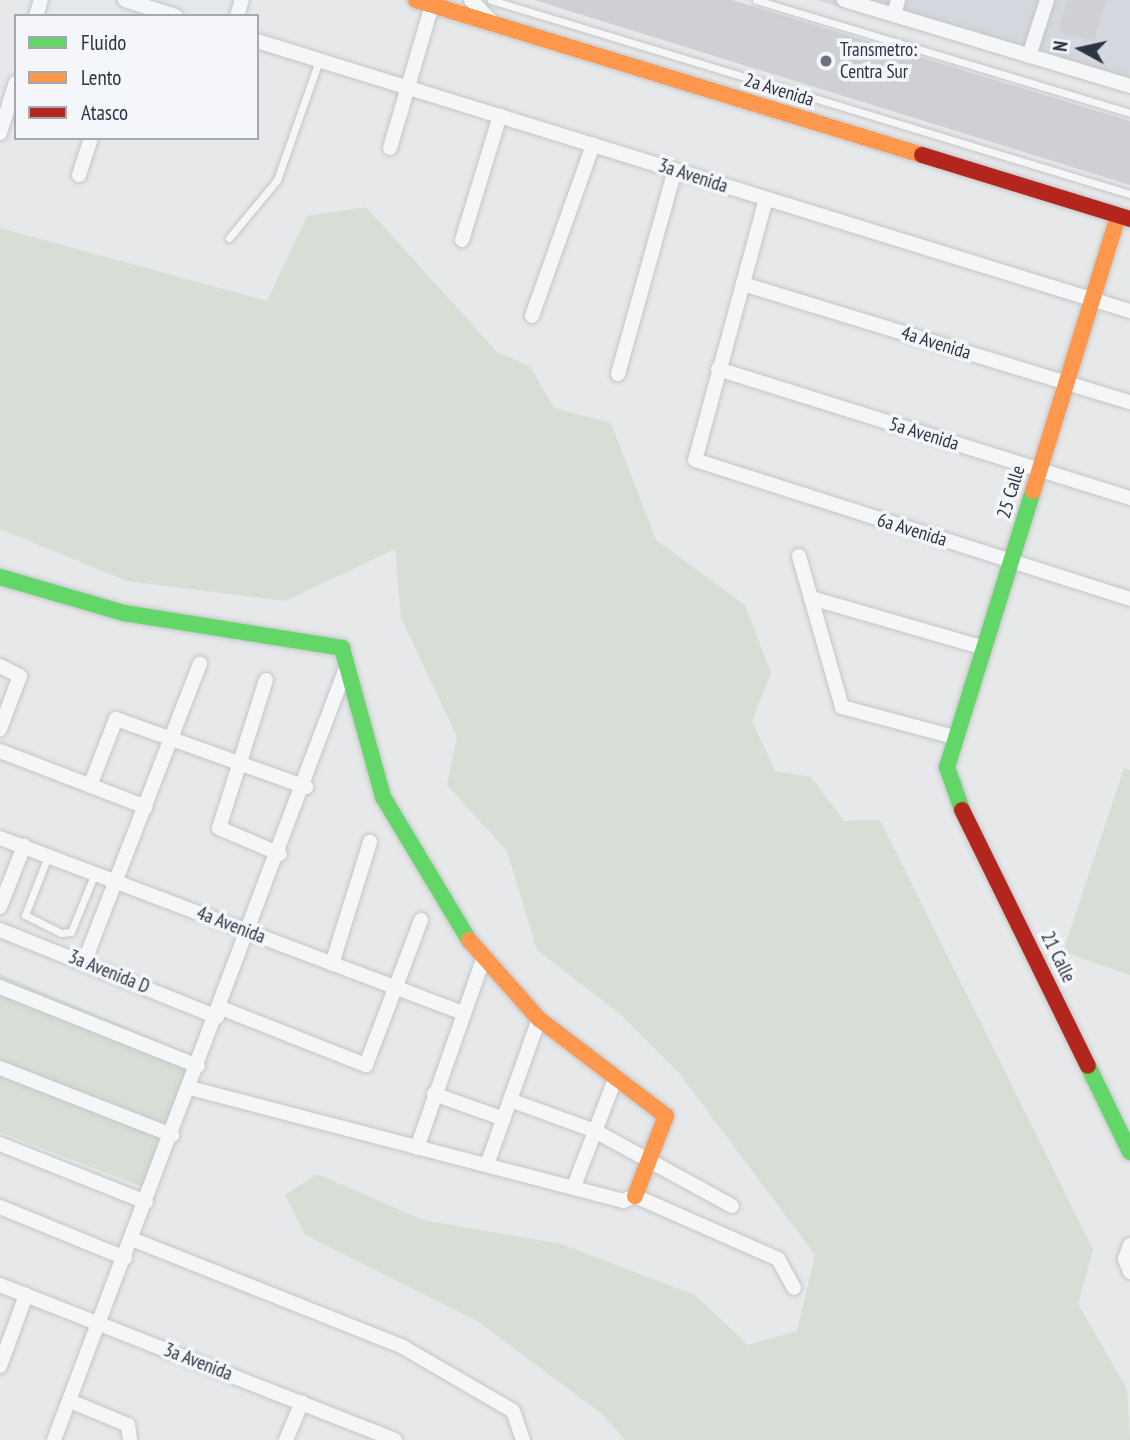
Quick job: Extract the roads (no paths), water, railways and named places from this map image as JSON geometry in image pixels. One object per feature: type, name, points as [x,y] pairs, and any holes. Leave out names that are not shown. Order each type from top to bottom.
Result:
[{"type":"street","name":"2a Avenida","points":[[416,0],[1124,218]]},
{"type":"street","points":[[471,0],[494,24]]},
{"type":"street","points":[[844,0],[1029,55],[1129,80]]},
{"type":"street","points":[[894,15],[898,0]]},
{"type":"street","points":[[1029,55],[1047,0]]},
{"type":"street","points":[[130,5],[168,14]]},
{"type":"street","points":[[390,148],[432,5]]},
{"type":"street","name":"3a Avenida","points":[[259,42],[1130,310]]},
{"type":"street","points":[[0,133],[14,88]]},
{"type":"street","points":[[462,240],[500,116]]},
{"type":"street","points":[[79,175],[90,140]]},
{"type":"street","points":[[532,316],[593,145]]},
{"type":"street","points":[[618,374],[674,170]]},
{"type":"street","points":[[718,369],[766,199]]},
{"type":"street","name":"25 Calle","points":[[948,781],[954,737],[981,647],[1094,299],[1124,218]]},
{"type":"street","name":"4a Avenida","points":[[743,284],[1130,402]]},
{"type":"street","name":"6a Avenida","points":[[718,369],[695,460],[1130,599]]},
{"type":"street","name":"5a Avenida","points":[[718,369],[1130,498]]},
{"type":"street","points":[[799,556],[838,701],[842,707],[954,737]]},
{"type":"street","points":[[0,577],[124,612],[326,642],[342,648],[383,797],[482,962],[539,1019],[666,1116],[651,1164],[635,1196],[623,1201],[488,1162],[416,1148],[190,1088]]},
{"type":"street","points":[[811,598],[981,647]]},
{"type":"street","points":[[85,960],[200,663]]},
{"type":"street","points":[[54,1440],[102,1324],[146,1202],[251,933],[306,787],[348,663]]},
{"type":"street","points":[[0,666],[20,676],[0,729]]},
{"type":"street","points":[[267,680],[219,828],[280,854]]},
{"type":"street","points":[[90,786],[116,719],[306,787]]},
{"type":"street","points":[[0,751],[146,807]]},
{"type":"street","name":"21 Calle","points":[[948,781],[1130,1152]]},
{"type":"street","name":"4a Avenida","points":[[0,838],[463,1013]]},
{"type":"street","points":[[332,964],[370,842]]},
{"type":"street","points":[[0,906],[24,846]]},
{"type":"street","points":[[396,989],[421,920]]},
{"type":"street","name":"3a Avenida D","points":[[0,930],[366,1065],[396,989]]},
{"type":"street","points":[[416,1148],[482,962]]},
{"type":"street","points":[[0,987],[198,1066]]},
{"type":"street","points":[[488,1162],[539,1019]]},
{"type":"street","points":[[0,1068],[172,1135]]},
{"type":"street","points":[[574,1186],[615,1079]]},
{"type":"street","points":[[434,1094],[503,1119]]},
{"type":"street","points":[[510,1100],[595,1131],[651,1164],[733,1206]]},
{"type":"street","points":[[0,1144],[146,1202]]},
{"type":"street","points":[[635,1196],[778,1259],[794,1288]]},
{"type":"street","points":[[0,1207],[125,1258]]},
{"type":"street","points":[[132,1240],[403,1347],[513,1411],[523,1440]]},
{"type":"street","points":[[1129,1271],[1130,1245]]},
{"type":"street","name":"3a Avenida","points":[[0,1285],[302,1402],[378,1437],[395,1440]]},
{"type":"street","points":[[0,1366],[26,1295]]},
{"type":"street","points":[[70,1401],[128,1425],[130,1440]]},
{"type":"street","points":[[286,1440],[302,1402]]},
{"type":"lane","points":[[491,0],[1130,194]]},
{"type":"lane","points":[[757,0],[1130,113]]},
{"type":"lane","points":[[229,238],[277,180],[320,60]]},
{"type":"lane","points":[[48,855],[25,915],[61,933],[71,932],[95,873]]},
{"type":"place","name":"Transmetro: Centra Sur","points":[[826,61]]}]
